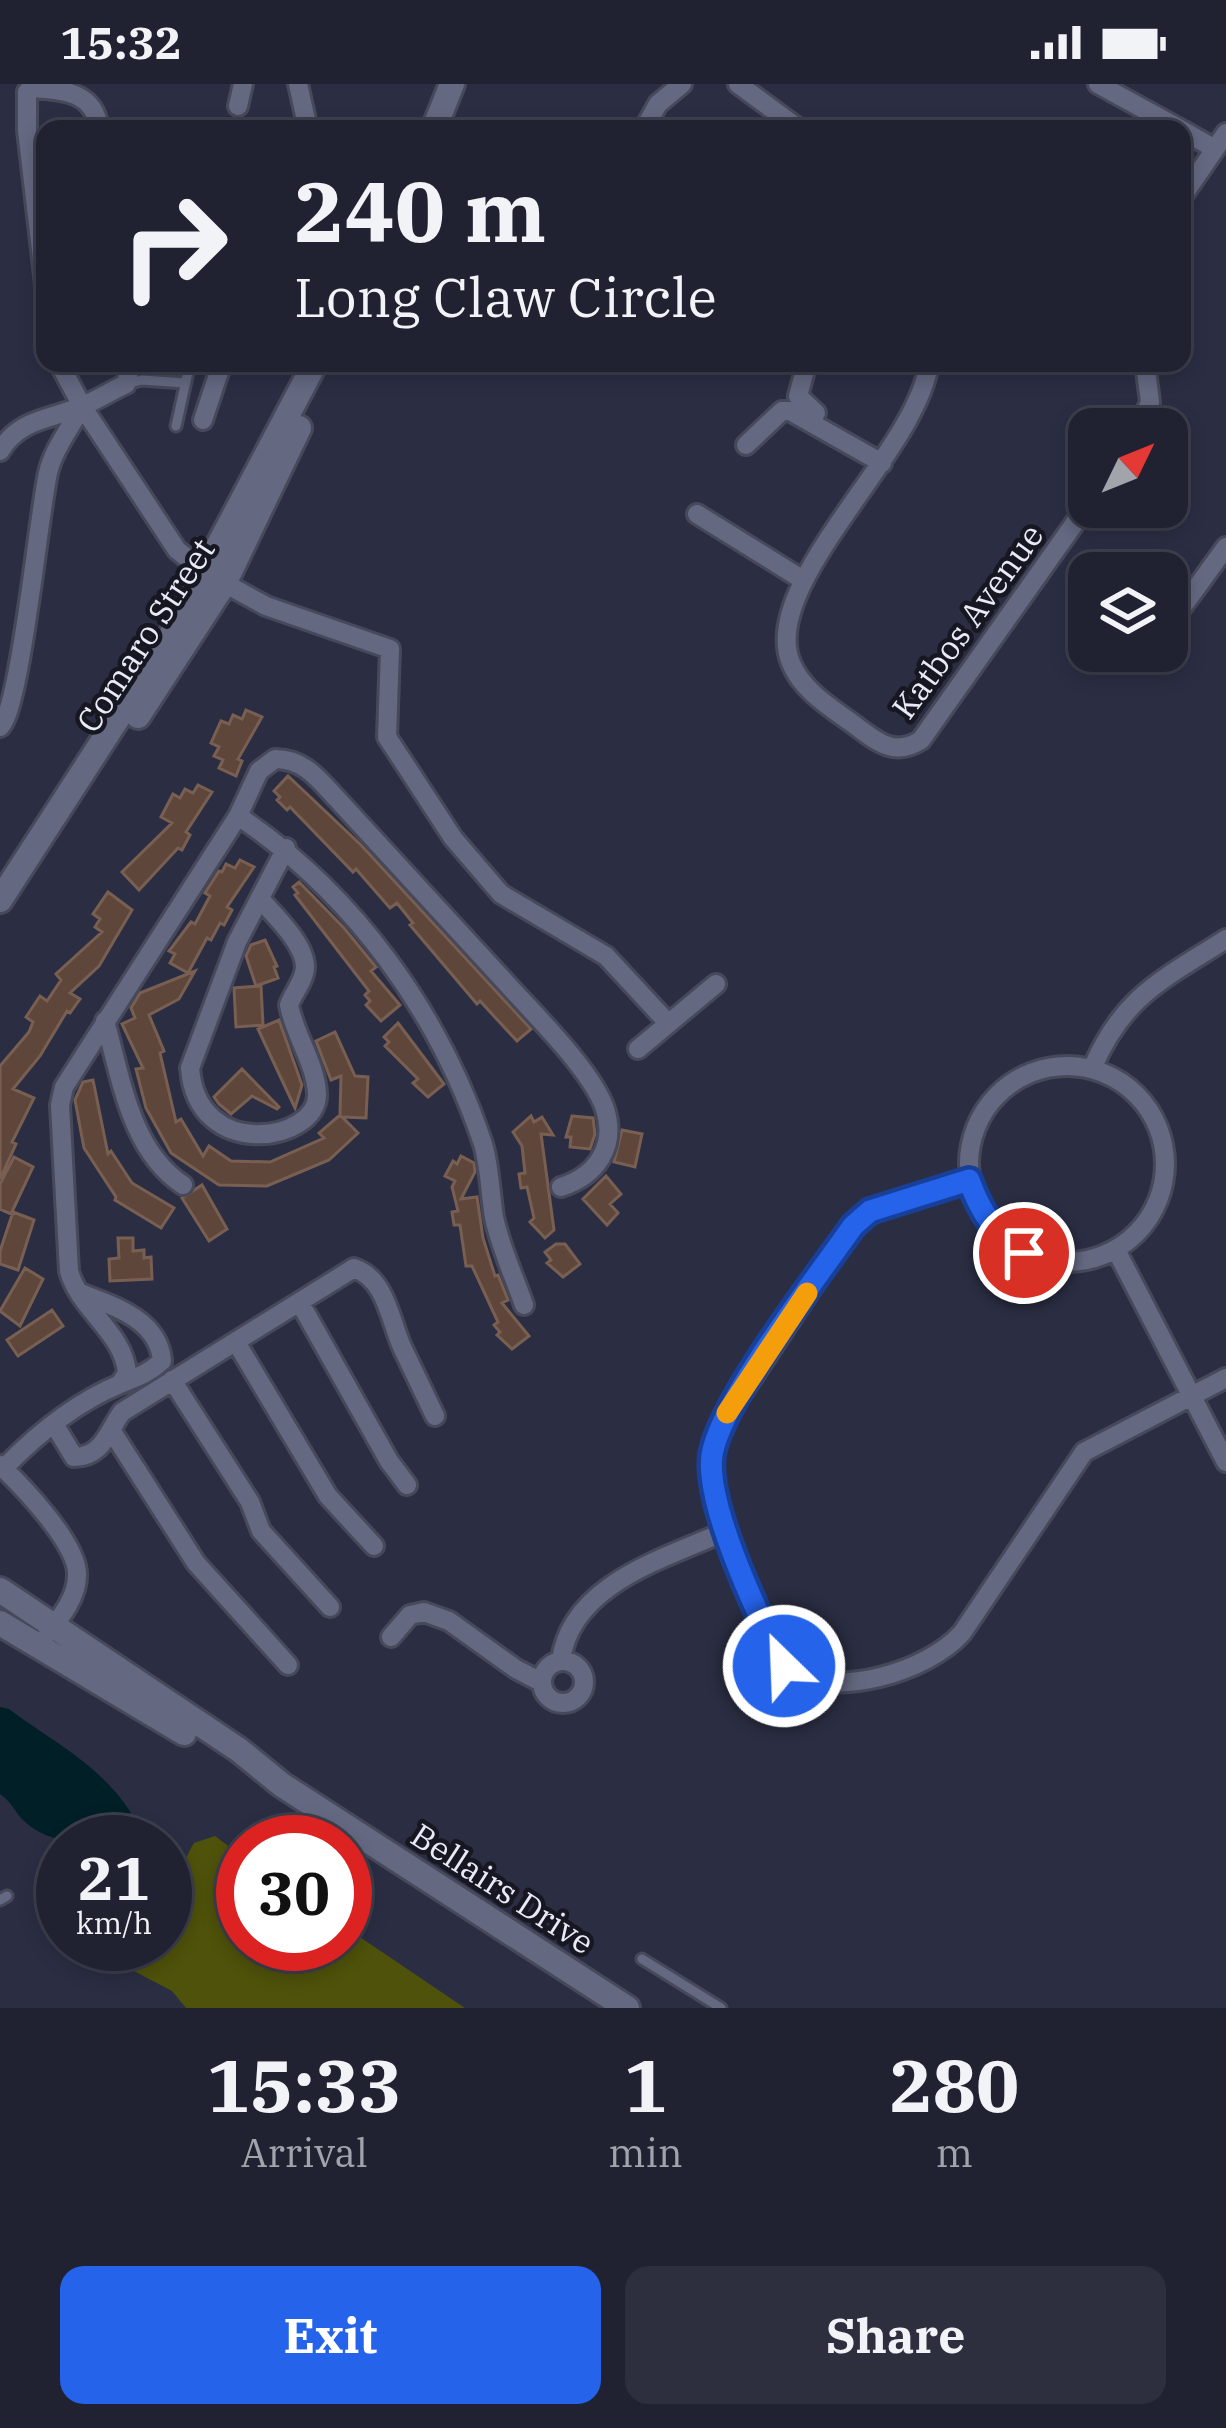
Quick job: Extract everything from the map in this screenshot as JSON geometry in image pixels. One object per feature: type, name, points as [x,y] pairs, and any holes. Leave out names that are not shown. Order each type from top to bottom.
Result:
[{"type":"street","points":[[238,106],[243,84]]},
{"type":"street","points":[[298,84],[306,120]]},
{"type":"street","points":[[438,120],[452,84]]},
{"type":"street","points":[[648,120],[652,110],[682,84]]},
{"type":"street","points":[[738,84],[787,120]]},
{"type":"street","points":[[1098,84],[1163,120]]},
{"type":"street","points":[[36,207],[27,92],[46,89],[82,97],[98,120]]},
{"type":"street","points":[[1191,133],[1221,141],[1191,184]]},
{"type":"street","points":[[64,372],[172,544],[215,578],[283,614],[390,649],[387,737],[454,838],[501,894],[606,956],[668,1024]]},
{"type":"street","points":[[0,451],[24,425],[82,406],[126,384],[129,372]]},
{"type":"street","points":[[203,420],[219,372]]},
{"type":"street","name":"Comaro Street","points":[[215,578],[311,372]]},
{"type":"street","name":"Comaro Street","points":[[0,900],[169,639],[215,578],[326,372]]},
{"type":"street","points":[[805,372],[799,401],[884,458]]},
{"type":"street","points":[[697,514],[803,580],[884,458],[927,372]]},
{"type":"street","points":[[1145,372],[1148,408]]},
{"type":"street","points":[[0,728],[8,720],[17,677],[49,469],[82,406]]},
{"type":"street","points":[[746,445],[782,411],[790,411],[884,458]]},
{"type":"street","name":"Katbos Avenue","points":[[803,580],[786,625],[791,665],[814,694],[880,744],[907,747],[928,734],[1071,528]]},
{"type":"street","points":[[1188,599],[1226,547]]},
{"type":"street","points":[[120,1384],[127,1373],[125,1357],[71,1280],[60,1105],[67,1082],[267,764],[284,758],[308,769],[535,1015],[600,1098],[608,1129],[597,1168],[561,1187]]},
{"type":"street","points":[[238,816],[286,848],[386,956],[457,1079],[484,1148],[495,1223],[524,1304]]},
{"type":"street","points":[[261,900],[284,926],[303,959],[303,974],[289,1005],[317,1094],[307,1117],[270,1133],[243,1135],[205,1112],[196,1097],[190,1068],[237,942],[286,848]]},
{"type":"street","points":[[1091,1069],[1107,1033],[1134,1001],[1226,939]]},
{"type":"street","points":[[638,1049],[716,984]]},
{"type":"street","points":[[105,1021],[141,1137],[162,1170],[183,1185]]},
{"type":"street","points":[[1059,1066],[1091,1069],[1136,1095],[1152,1115],[1163,1152],[1162,1190],[1152,1214],[1116,1250],[1086,1261],[1055,1262],[1024,1253],[998,1235],[980,1210],[969,1180],[969,1148],[980,1117],[1000,1091],[1028,1074],[1059,1066]]},
{"type":"street","points":[[969,1180],[870,1211],[853,1226],[721,1425],[712,1473],[726,1532],[788,1671],[821,1681],[886,1676],[916,1665],[953,1642],[1084,1452],[1226,1378]]},
{"type":"street","points":[[1116,1250],[1226,1462]]},
{"type":"street","points":[[54,1424],[78,1458],[88,1455],[112,1433],[122,1412],[351,1269],[364,1272],[386,1301],[435,1416]]},
{"type":"street","points":[[38,1647],[75,1588],[76,1565],[58,1533],[2,1467],[54,1424],[120,1384],[138,1379],[162,1359],[159,1346],[139,1321],[80,1293]]},
{"type":"street","points":[[300,1303],[388,1462],[407,1485]]},
{"type":"street","points":[[236,1342],[328,1496],[374,1546]]},
{"type":"street","points":[[172,1380],[250,1502],[261,1531],[330,1606]]},
{"type":"street","points":[[112,1433],[196,1562],[288,1665]]},
{"type":"street","points":[[561,1661],[565,1643],[604,1588],[726,1532]]},
{"type":"street","name":"Bellairs Drive","points":[[0,1590],[239,1750],[282,1785]]},
{"type":"street","points":[[391,1637],[410,1615],[435,1614],[541,1682],[547,1697],[556,1703],[576,1699],[582,1690],[582,1675],[572,1663],[561,1661],[547,1668],[541,1682]]},
{"type":"street","name":"Bellairs Drive","points":[[0,1623],[282,1785],[627,2008]]},
{"type":"lane","points":[[176,426],[188,372]]},
{"type":"lane","points":[[126,384],[142,380],[185,383]]},
{"type":"lane","points":[[642,1958],[722,2008]]},
{"type":"shaded area","points":[[0,1707],[75,1755],[131,1813],[36,1815],[36,1830],[0,1794]]},
{"type":"shaded area","points":[[216,1837],[216,1971],[372,1971],[372,1945],[465,2008],[186,2008],[172,1991],[134,1971],[192,1971],[194,1843]]},
{"type":"building","points":[[246,710],[262,717],[238,759],[242,761],[236,776],[219,768],[223,760],[214,756],[219,747],[211,743],[221,721],[229,724],[233,715],[242,719]]},
{"type":"building","points":[[288,776],[361,845],[531,1029],[517,1041],[480,1001],[477,1004],[397,903],[390,908],[356,869],[353,872],[290,807],[287,810],[277,800],[280,797],[274,791]]},
{"type":"building","points":[[198,785],[212,792],[186,832],[190,835],[182,850],[178,848],[139,890],[122,872],[172,823],[161,817],[173,794],[180,798],[185,789],[193,793]]},
{"type":"building","points":[[240,860],[254,867],[227,907],[232,910],[224,925],[220,923],[211,940],[207,938],[188,973],[170,963],[175,954],[169,951],[191,922],[195,924],[210,896],[205,893],[219,871],[226,864],[235,868]]},
{"type":"building","points":[[299,882],[344,928],[400,1005],[381,1021],[366,1005],[369,991],[295,895],[293,887]]},
{"type":"building","points":[[108,892],[132,910],[99,966],[70,993],[80,999],[13,1089],[34,1098],[0,1179],[0,1066],[29,1032],[33,1022],[26,1017],[40,996],[47,1001],[61,980],[56,974],[102,932],[95,927],[100,919],[93,914]]},
{"type":"building","points":[[265,940],[278,978],[256,986],[246,956],[251,945]]},
{"type":"building","points":[[195,971],[179,999],[149,1015],[164,1051],[160,1053],[176,1122],[181,1119],[203,1156],[209,1146],[231,1161],[270,1162],[324,1138],[319,1133],[340,1115],[341,1076],[331,1080],[316,1041],[335,1032],[355,1076],[368,1077],[366,1118],[342,1117],[358,1133],[329,1160],[267,1186],[219,1185],[171,1153],[146,1108],[136,1069],[143,1068],[122,1024],[135,1018],[131,1008],[140,993]]},
{"type":"building","points":[[261,986],[263,1025],[236,1027],[234,988]]},
{"type":"building","points":[[279,1020],[302,1085],[295,1108],[258,1029]]},
{"type":"building","points":[[398,1023],[444,1084],[428,1097],[413,1083],[418,1079],[385,1046],[389,1042],[384,1037]]},
{"type":"building","points":[[242,1069],[277,1109],[252,1096],[231,1114],[219,1104],[214,1097]]},
{"type":"building","points":[[93,1080],[108,1154],[111,1151],[132,1183],[174,1208],[161,1228],[115,1200],[84,1148],[75,1100],[83,1082]]},
{"type":"building","points":[[531,1116],[534,1122],[542,1117],[553,1135],[541,1134],[554,1230],[545,1238],[530,1222],[534,1218],[527,1187],[521,1188],[519,1174],[525,1173],[522,1146],[513,1132]]},
{"type":"building","points":[[572,1116],[593,1118],[590,1149],[570,1147],[571,1137],[566,1137]]},
{"type":"building","points":[[622,1130],[642,1134],[635,1167],[614,1162]]},
{"type":"building","points":[[461,1156],[474,1163],[475,1172],[461,1199],[477,1197],[483,1238],[508,1300],[502,1303],[529,1336],[512,1349],[497,1335],[500,1332],[494,1325],[498,1322],[472,1266],[466,1266],[460,1225],[454,1225],[452,1212],[458,1211],[455,1181],[445,1176]]},
{"type":"building","points":[[14,1157],[33,1167],[11,1214],[0,1209],[0,1184]]},
{"type":"building","points":[[606,1176],[621,1194],[610,1204],[618,1213],[607,1225],[583,1199]]},
{"type":"building","points":[[202,1185],[227,1229],[209,1241],[182,1198]]},
{"type":"building","points":[[13,1212],[34,1220],[18,1270],[0,1264]]},
{"type":"building","points":[[118,1238],[133,1238],[133,1251],[144,1250],[144,1258],[151,1257],[152,1279],[110,1281],[109,1259],[119,1258]]},
{"type":"building","points":[[565,1244],[580,1264],[563,1277],[547,1263],[551,1260],[545,1252]]},
{"type":"building","points":[[25,1268],[43,1279],[20,1326],[0,1311]]},
{"type":"building","points":[[52,1310],[63,1326],[18,1356],[7,1340]]},
{"type":"slow traffic","points":[[727,1413],[807,1293]]},
{"type":"route","points":[[784,1666],[726,1532],[713,1486],[712,1454],[729,1409],[853,1226],[870,1211],[969,1180],[980,1210],[998,1235],[1024,1253]]}]
